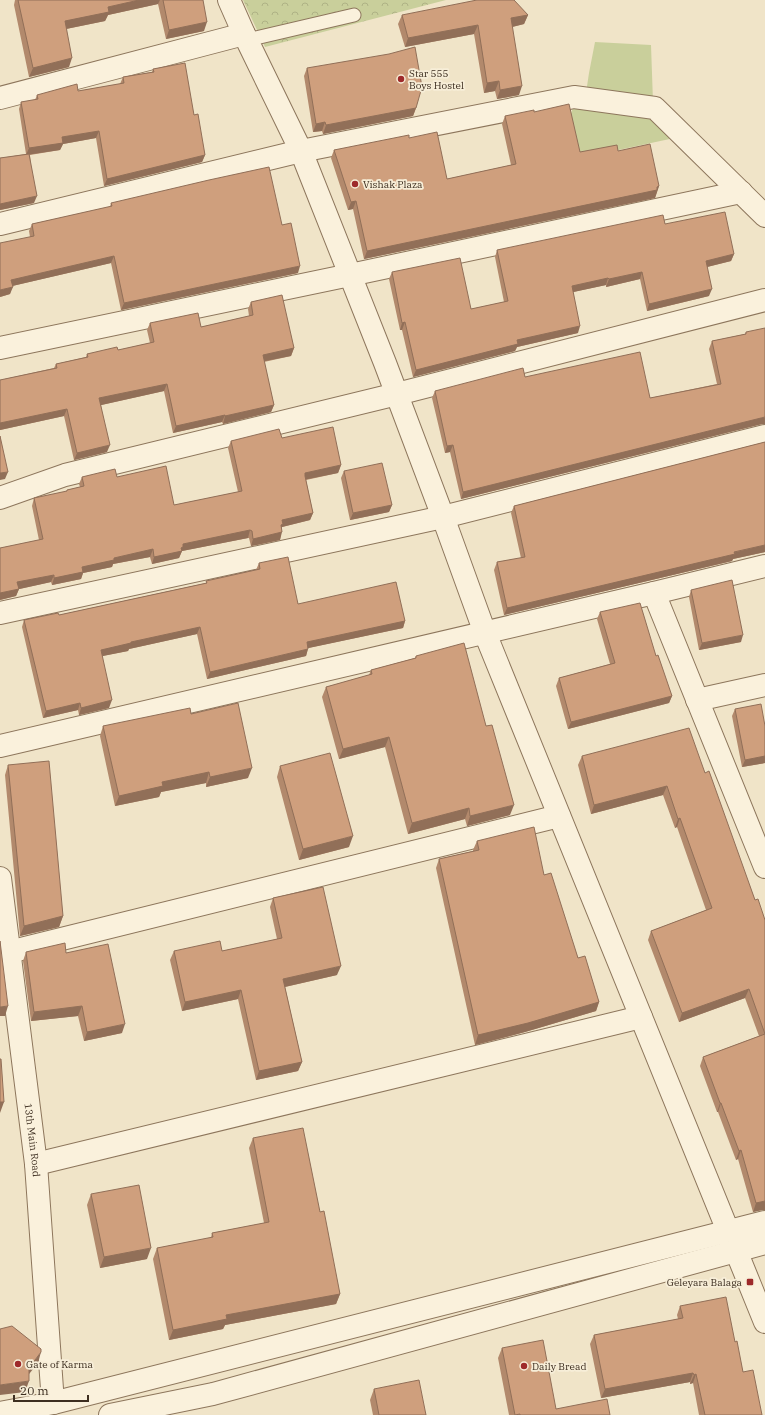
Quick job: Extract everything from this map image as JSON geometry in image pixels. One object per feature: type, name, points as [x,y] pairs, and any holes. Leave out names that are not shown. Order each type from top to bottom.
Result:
[{"type":"street","points":[[229,0],[245,37],[301,150],[397,394],[485,633],[558,816],[750,1282],[765,1322]]},
{"type":"street","points":[[0,98],[245,37]]},
{"type":"street","points":[[0,224],[301,150],[574,97],[655,108],[765,216]]},
{"type":"street","points":[[0,348],[350,276],[741,192]]},
{"type":"street","points":[[0,498],[65,475],[397,394],[765,300]]},
{"type":"street","points":[[0,613],[443,517],[765,436]]},
{"type":"street","points":[[0,746],[654,594],[765,566]]},
{"type":"street","points":[[654,594],[697,700],[759,835],[765,867]]},
{"type":"street","points":[[697,700],[765,685]]},
{"type":"street","points":[[9,952],[558,816]]},
{"type":"street","name":"13th Main Road","points":[[0,878],[36,1164],[53,1403]]},
{"type":"street","points":[[36,1164],[641,1017]]},
{"type":"street","points":[[110,1415],[213,1394],[732,1241],[765,1222]]},
{"type":"street","points":[[0,1413],[53,1403],[732,1241],[765,1243]]},
{"type":"lane","points":[[245,37],[354,15]]},
{"type":"green space","points":[[243,0],[446,0],[265,47]]},
{"type":"green space","points":[[595,42],[651,45],[653,102],[586,93]]},
{"type":"green space","points":[[576,100],[653,112],[679,137],[581,158],[570,116]]},
{"type":"building","points":[[18,0],[139,0],[108,7],[109,12],[65,21],[72,58],[33,68]]},
{"type":"building","points":[[163,0],[203,0],[207,22],[169,30]]},
{"type":"building","points":[[477,0],[514,0],[528,15],[511,18],[522,86],[500,90],[499,81],[487,83],[478,25],[408,38],[402,15]]},
{"type":"building","points":[[415,47],[422,87],[416,108],[326,125],[325,122],[316,124],[307,68],[389,54]]},
{"type":"building","points":[[185,63],[194,115],[198,114],[205,155],[107,179],[99,131],[62,137],[63,143],[29,148],[21,102],[38,99],[37,95],[77,84],[78,91],[124,83],[123,77],[154,72],[153,69]]},
{"type":"building","points":[[569,104],[580,152],[617,145],[618,151],[650,144],[659,186],[657,187],[657,190],[367,251],[356,201],[351,202],[334,150],[409,135],[409,138],[437,132],[447,179],[516,164],[505,116],[534,110],[534,112]]},
{"type":"building","points":[[29,154],[37,196],[0,204],[0,158]]},
{"type":"building","points":[[269,167],[282,225],[291,223],[300,266],[124,303],[114,256],[11,280],[13,287],[0,290],[0,243],[34,236],[32,224],[112,206],[111,203]]},
{"type":"building","points":[[725,212],[734,254],[706,261],[712,289],[649,304],[642,272],[572,286],[580,326],[517,340],[518,344],[416,370],[405,322],[402,323],[392,272],[460,258],[471,309],[508,301],[497,250],[663,215],[665,224]]},
{"type":"building","points":[[282,295],[294,348],[263,355],[274,405],[176,426],[167,384],[99,398],[110,445],[77,453],[67,409],[0,423],[0,380],[57,368],[56,364],[88,357],[87,354],[117,347],[118,350],[154,342],[150,323],[198,313],[201,327],[253,315],[251,302]]},
{"type":"building","points":[[765,328],[765,417],[463,492],[453,445],[447,446],[435,391],[523,368],[525,377],[640,352],[650,398],[721,384],[712,341],[746,334],[746,332]]},
{"type":"building","points":[[333,427],[341,465],[305,473],[313,513],[282,520],[282,532],[253,539],[252,531],[250,530],[183,544],[183,547],[181,548],[182,551],[154,557],[153,549],[82,567],[83,572],[54,578],[54,575],[17,582],[19,589],[0,593],[0,548],[43,539],[34,498],[84,486],[82,477],[115,469],[117,477],[166,466],[174,505],[242,491],[231,441],[279,429],[282,438]]},
{"type":"building","points":[[0,436],[8,472],[0,473]]},
{"type":"building","points":[[765,442],[765,545],[734,552],[735,554],[507,608],[497,562],[525,557],[514,506]]},
{"type":"building","points":[[382,463],[392,505],[353,513],[344,471]]},
{"type":"building","points":[[288,557],[298,604],[396,582],[405,621],[307,642],[308,649],[210,672],[200,627],[131,642],[101,650],[112,700],[81,708],[80,703],[46,711],[24,620],[58,613],[59,615],[207,583],[206,581],[260,569],[259,563]]},
{"type":"building","points":[[732,580],[743,635],[702,643],[691,590]]},
{"type":"building","points":[[640,603],[656,656],[658,655],[672,696],[571,722],[559,678],[615,663],[600,612]]},
{"type":"building","points":[[464,643],[486,726],[492,725],[514,805],[470,816],[469,808],[412,823],[389,737],[343,749],[326,687],[372,674],[371,670]]},
{"type":"building","points":[[238,703],[252,768],[210,777],[209,772],[162,782],[163,786],[119,796],[103,726],[190,708],[191,714]]},
{"type":"building","points":[[761,704],[765,726],[765,756],[745,760],[735,709]]},
{"type":"building","points":[[689,728],[705,773],[709,771],[755,900],[758,899],[765,920],[765,1034],[749,989],[682,1013],[651,931],[712,908],[667,786],[594,805],[582,756]]},
{"type":"building","points":[[330,753],[353,836],[303,849],[280,766]]},
{"type":"building","points":[[49,761],[63,916],[24,926],[8,765]]},
{"type":"building","points":[[534,827],[544,875],[551,873],[578,958],[585,956],[599,1002],[528,1023],[478,1035],[439,859],[479,850],[477,841]]},
{"type":"building","points":[[323,887],[341,966],[283,979],[302,1062],[259,1071],[241,990],[185,1002],[174,951],[220,941],[222,951],[282,938],[273,898]]},
{"type":"building","points":[[0,941],[8,1006],[0,1007]]},
{"type":"building","points":[[65,943],[66,953],[108,944],[125,1024],[87,1032],[82,1006],[34,1012],[26,952]]},
{"type":"building","points":[[765,1034],[765,1201],[756,1203],[741,1150],[739,1151],[703,1057]]},
{"type":"building","points":[[1,1059],[4,1102],[0,1102]]},
{"type":"building","points":[[303,1128],[320,1212],[324,1211],[340,1294],[226,1315],[227,1319],[173,1330],[157,1248],[213,1237],[212,1233],[269,1222],[253,1138]]},
{"type":"building","points":[[139,1185],[151,1248],[104,1257],[91,1194]]},
{"type":"building","points":[[726,1297],[743,1372],[753,1370],[762,1415],[705,1415],[696,1374],[694,1375],[693,1373],[605,1389],[594,1335],[683,1318],[680,1306]]},
{"type":"building","name":"Gate of Karma","points":[[12,1326],[41,1349],[41,1352],[29,1368],[29,1381],[0,1385],[0,1329]]},
{"type":"building","points":[[543,1340],[556,1409],[607,1399],[610,1415],[515,1415],[502,1348]]},
{"type":"building","points":[[419,1380],[426,1415],[379,1415],[374,1389]]},
{"type":"place","name":"Star 555 Boys Hostel","points":[[401,79]]},
{"type":"place","name":"Vishak Plaza","points":[[355,184]]},
{"type":"place","name":"Geleyara Balaga","points":[[750,1282]]},
{"type":"place","name":"Gate of Karma","points":[[18,1364]]},
{"type":"place","name":"Daily Bread","points":[[524,1366]]}]
